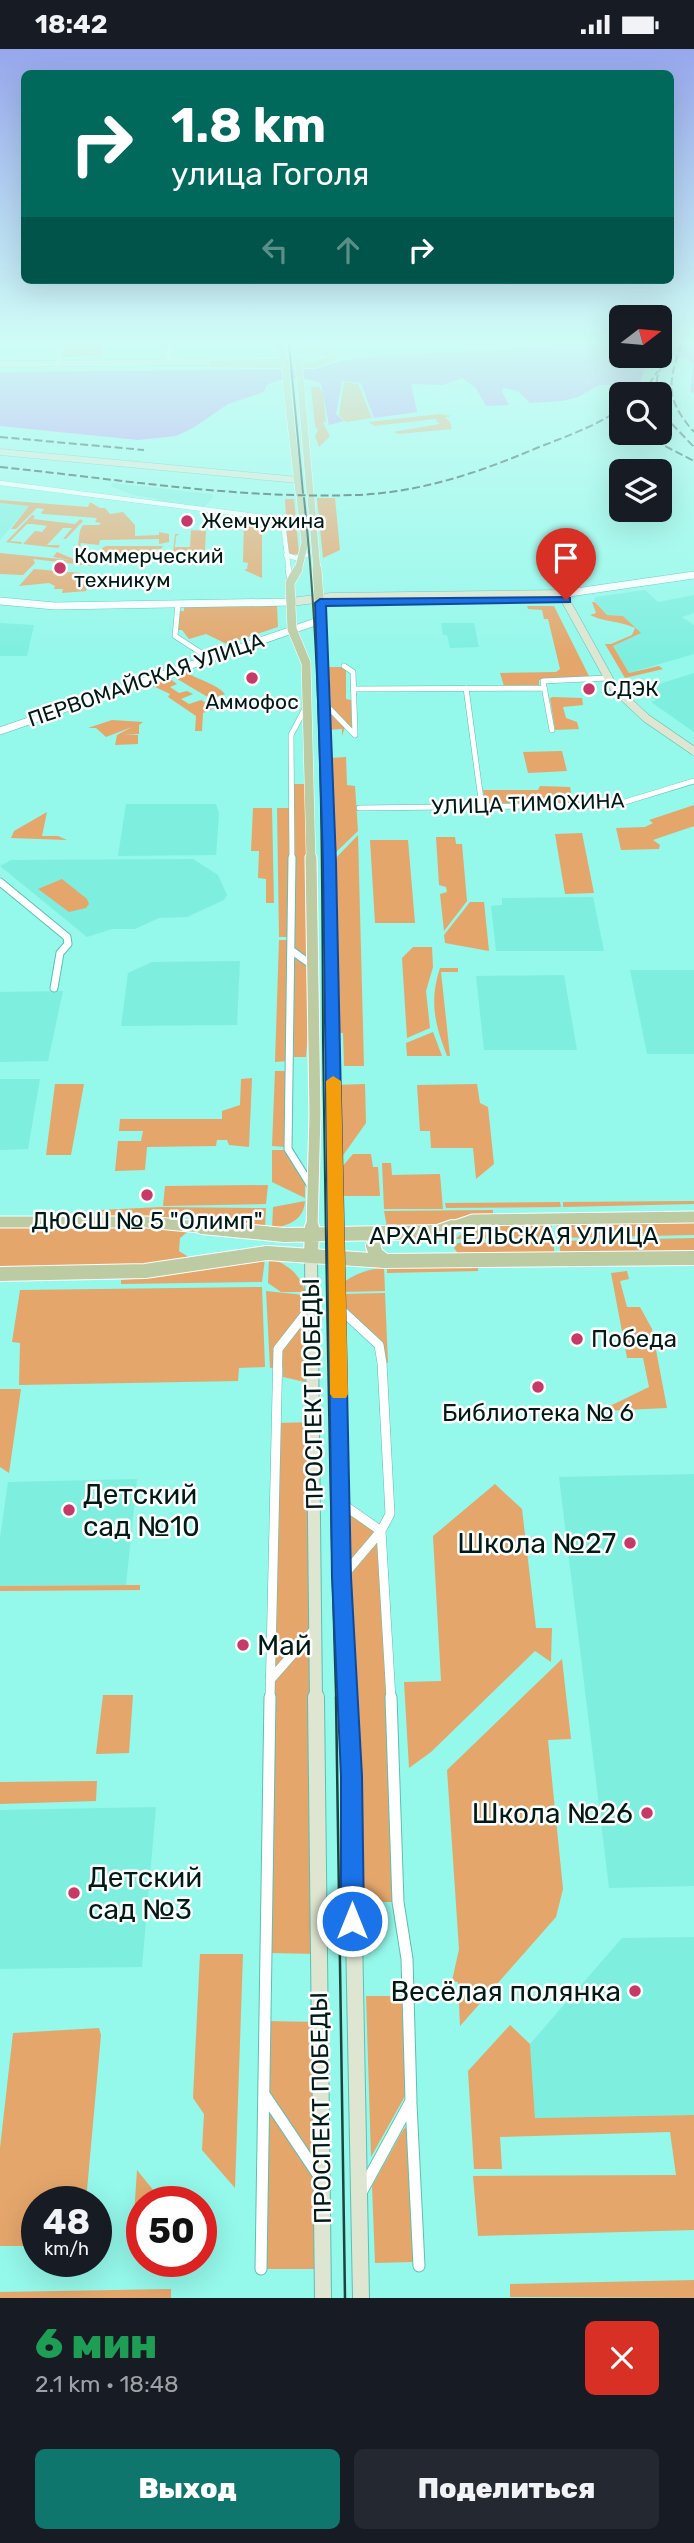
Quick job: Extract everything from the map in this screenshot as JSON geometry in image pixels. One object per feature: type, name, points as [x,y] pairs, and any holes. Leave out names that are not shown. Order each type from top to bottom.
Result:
[{"type":"main road","points":[[290,583],[299,572],[306,555],[294,449]]},
{"type":"main road","name":"ПРОСПЕКТ ПОБЕДЫ","points":[[307,449],[321,600],[337,1258],[341,1577],[351,1776],[361,2298]]},
{"type":"main road","points":[[0,452],[298,480]]},
{"type":"main road","points":[[280,477],[296,471]]},
{"type":"main road","name":"ПРОСПЕКТ ПОБЕДЫ","points":[[290,583],[292,629],[306,663],[309,703],[315,1114],[312,1305],[323,2298]]},
{"type":"main road","points":[[291,602],[564,597],[607,678],[631,706],[694,751]]},
{"type":"main road","name":"АРХАНГЕЛЬСКАЯ УЛИЦА","points":[[0,1222],[147,1222],[230,1231],[312,1235],[438,1232],[473,1220],[694,1217]]},
{"type":"main road","points":[[223,1258],[237,1247],[237,1238],[230,1231]]},
{"type":"main road","points":[[384,1234],[377,1238],[373,1246],[376,1254],[385,1261]]},
{"type":"main road","name":"АРХАНГЕЛЬСКАЯ УЛИЦА","points":[[0,1273],[145,1271],[267,1253],[385,1261],[694,1258]]},
{"type":"street","points":[[0,483],[272,518],[283,524],[290,583]]},
{"type":"street","points":[[286,555],[296,558],[306,555]]},
{"type":"street","points":[[564,597],[694,575]]},
{"type":"street","points":[[0,601],[55,606],[291,602]]},
{"type":"street","points":[[178,604],[175,636],[209,658]]},
{"type":"street","name":"ПЕРВОМАЙСКАЯ УЛИЦА","points":[[0,731],[321,620]]},
{"type":"street","points":[[324,704],[355,735],[353,672],[344,666]]},
{"type":"street","points":[[552,730],[543,681],[607,678]]},
{"type":"street","points":[[466,688],[482,807]]},
{"type":"street","points":[[353,689],[544,688]]},
{"type":"street","points":[[309,703],[291,735],[288,1149],[313,1189]]},
{"type":"street","points":[[334,714],[354,713]]},
{"type":"street","name":"УЛИЦА ТИМОХИНА","points":[[359,808],[615,805],[694,781]]},
{"type":"street","points":[[0,882],[67,937],[68,944],[60,953],[54,988]]},
{"type":"street","points":[[291,950],[313,966]]},
{"type":"street","points":[[261,2269],[278,1349],[312,1305]]},
{"type":"street","points":[[338,1307],[379,1345],[390,1514],[381,1531],[341,1577]]},
{"type":"street","points":[[341,1503],[381,1531]]},
{"type":"street","points":[[381,1531],[398,1902],[407,1959],[419,2266]]},
{"type":"street","points":[[270,1680],[316,1628]]},
{"type":"street","points":[[264,2094],[322,2180]]},
{"type":"street","points":[[359,2197],[411,2101]]},
{"type":"shaded area","points":[[113,483],[212,494],[213,497],[204,507],[154,502],[158,499],[133,495],[110,486]]},
{"type":"shaded area","points":[[317,498],[335,498],[340,550],[323,558]]},
{"type":"shaded area","points":[[285,499],[294,499],[299,554],[288,555]]},
{"type":"shaded area","points":[[0,500],[88,507],[90,502],[105,508],[110,514],[123,512],[135,525],[135,536],[159,535],[159,532],[169,534],[169,542],[159,544],[159,539],[100,540],[99,545],[81,543],[77,561],[95,563],[93,566],[33,559],[35,563],[23,575],[0,574],[0,553],[70,560],[53,557],[57,552],[76,560],[83,525],[101,523],[95,522],[97,518],[43,514],[41,513],[44,509],[37,508],[16,529],[11,529],[29,506],[0,503]]},
{"type":"shaded area","points":[[0,503],[29,506],[0,540]]},
{"type":"shaded area","points":[[32,515],[35,516],[33,519],[75,524],[80,519],[83,521],[66,539],[63,539],[72,528],[63,528],[47,545],[60,545],[58,548],[23,544],[35,531],[42,532],[47,526],[40,525],[27,524],[10,541],[22,542],[21,544],[6,542]]},
{"type":"shaded area","points":[[244,519],[262,520],[262,578],[244,570],[247,569],[248,563],[243,562]]},
{"type":"shaded area","points":[[191,530],[206,531],[205,550],[196,550],[196,553],[173,552],[175,534],[180,534],[176,536],[175,547],[190,547]]},
{"type":"shaded area","points":[[163,546],[161,549],[153,549],[153,552],[167,553],[166,559],[154,562],[157,557],[116,557],[117,552],[102,552],[102,548]]},
{"type":"shaded area","points":[[34,569],[81,573],[81,576],[89,577],[86,591],[62,593],[63,589],[54,589],[55,586],[49,583],[19,586]]},
{"type":"shaded area","points":[[645,590],[658,602],[694,595],[694,613],[682,617],[694,625],[694,654],[629,673],[613,646],[640,633],[623,616],[607,615],[594,600],[596,597]]},
{"type":"shaded area","points":[[592,602],[607,615],[623,616],[641,633],[613,646],[629,673],[659,666],[663,669],[625,678],[605,644],[632,635],[635,628],[590,615],[596,613]]},
{"type":"shaded area","points":[[277,606],[278,627],[227,644],[206,634],[189,639],[182,630],[178,630],[180,611],[184,611],[184,607]]},
{"type":"shaded area","points":[[527,606],[554,606],[590,678],[543,679],[539,680],[539,685],[504,686],[500,673],[556,672],[560,669],[548,619],[544,619],[542,610],[528,609]]},
{"type":"shaded area","points":[[0,623],[34,625],[27,656],[0,656]]},
{"type":"shaded area","points":[[441,623],[474,623],[479,647],[450,648],[447,635],[443,635]]},
{"type":"shaded area","points":[[325,667],[346,667],[346,699],[351,700],[352,730],[345,727],[342,736],[342,729],[327,730]]},
{"type":"shaded area","points":[[186,672],[217,687],[225,694],[211,699],[174,677]]},
{"type":"shaded area","points":[[694,673],[694,732],[651,702],[656,700],[640,690]]},
{"type":"shaded area","points":[[169,678],[177,684],[170,687],[179,693],[187,691],[193,694],[181,699],[189,704],[201,700],[215,708],[203,713],[202,731],[195,731],[196,716],[168,697],[170,694],[151,685]]},
{"type":"shaded area","points":[[550,698],[582,698],[583,705],[563,707],[566,718],[577,722],[579,729],[555,730]]},
{"type":"shaded area","points":[[112,720],[143,722],[139,725],[139,734],[124,734],[138,735],[138,744],[115,745],[117,735],[132,727],[106,737],[96,728],[88,728]]},
{"type":"shaded area","points":[[562,751],[567,771],[528,773],[523,752]]},
{"type":"shaded area","points":[[346,757],[347,785],[355,786],[358,831],[331,857],[329,758]]},
{"type":"shaded area","points":[[294,784],[306,784],[308,959],[294,949]]},
{"type":"shaded area","points":[[540,786],[570,787],[572,798],[578,799],[579,804],[485,803],[483,790],[538,790]]},
{"type":"shaded area","points":[[126,804],[216,804],[219,813],[216,855],[118,856]]},
{"type":"shaded area","points":[[694,805],[694,826],[653,840],[660,845],[659,849],[621,850],[616,828],[645,827],[653,823],[649,820]]},
{"type":"shaded area","points":[[253,808],[272,808],[274,903],[266,903],[266,879],[258,878],[259,851],[251,851]]},
{"type":"shaded area","points":[[277,808],[289,808],[289,937],[279,937]]},
{"type":"shaded area","points":[[47,812],[42,836],[58,836],[67,840],[11,838],[14,831]]},
{"type":"shaded area","points":[[582,833],[594,893],[565,894],[555,834]]},
{"type":"shaded area","points":[[358,835],[364,1066],[344,1066],[343,1033],[337,1033],[332,862]]},
{"type":"shaded area","points":[[436,837],[455,837],[456,844],[462,844],[467,901],[444,931],[440,894],[447,892],[446,887],[439,885]]},
{"type":"shaded area","points":[[370,840],[408,840],[415,923],[375,923]]},
{"type":"shaded area","points":[[193,859],[218,875],[227,895],[224,900],[187,917],[159,918],[135,929],[112,929],[87,937],[0,866],[11,860]]},
{"type":"shaded area","points":[[62,879],[87,899],[89,904],[86,908],[69,912],[38,889]]},
{"type":"shaded area","points":[[593,897],[604,951],[496,951],[491,906],[502,905],[502,898]]},
{"type":"shaded area","points":[[470,902],[484,902],[489,951],[445,943],[444,935]]},
{"type":"shaded area","points":[[279,940],[289,940],[287,1061],[275,1062]]},
{"type":"shaded area","points":[[413,947],[432,947],[433,967],[426,991],[430,1028],[407,1038],[402,958]]},
{"type":"shaded area","points":[[294,955],[307,965],[306,1057],[294,1057]]},
{"type":"shaded area","points":[[240,961],[237,1025],[121,1026],[128,973],[152,962]]},
{"type":"shaded area","points":[[440,968],[458,968],[458,972],[441,972],[450,1056],[447,1056],[435,1013],[435,992]]},
{"type":"shaded area","points":[[630,970],[694,970],[694,1054],[647,1054]]},
{"type":"shaded area","points":[[564,975],[577,1050],[484,1050],[476,976]]},
{"type":"shaded area","points":[[63,991],[48,1061],[0,1062],[0,992]]},
{"type":"shaded area","points":[[433,1032],[442,1056],[407,1056],[406,1043]]},
{"type":"shaded area","points":[[275,1071],[287,1071],[286,1147],[272,1146]]},
{"type":"shaded area","points":[[252,1078],[249,1147],[229,1145],[227,1140],[217,1140],[216,1146],[147,1147],[145,1170],[115,1171],[118,1141],[141,1141],[143,1131],[119,1131],[120,1119],[222,1119],[222,1111],[240,1105],[241,1079]]},
{"type":"shaded area","points":[[0,1079],[40,1079],[28,1149],[0,1150]]},
{"type":"shaded area","points":[[55,1084],[84,1084],[71,1155],[46,1155]]},
{"type":"shaded area","points":[[365,1084],[366,1123],[339,1161],[336,1085]]},
{"type":"shaded area","points":[[477,1084],[480,1103],[488,1107],[494,1164],[476,1179],[473,1148],[431,1148],[430,1131],[420,1131],[417,1085]]},
{"type":"shaded area","points":[[272,1150],[285,1150],[305,1184],[305,1198],[272,1182]]},
{"type":"shaded area","points":[[353,1154],[371,1154],[373,1167],[378,1167],[380,1196],[341,1196],[341,1168]]},
{"type":"shaded area","points":[[382,1163],[391,1163],[392,1175],[440,1174],[443,1209],[384,1209]]},
{"type":"shaded area","points":[[268,1185],[266,1204],[163,1206],[165,1186]]},
{"type":"shaded area","points":[[305,1201],[299,1217],[272,1229],[273,1207]]},
{"type":"shaded area","points":[[694,1201],[694,1204],[563,1207],[563,1202]]},
{"type":"shaded area","points":[[560,1202],[561,1207],[446,1208],[445,1203]]},
{"type":"shaded area","points":[[161,1207],[266,1208],[265,1228],[239,1226],[236,1219],[191,1214],[177,1219],[100,1215],[100,1210]]},
{"type":"shaded area","points":[[493,1210],[493,1214],[425,1226],[387,1227],[384,1211]]},
{"type":"shaded area","points":[[694,1220],[694,1235],[558,1238],[556,1221]]},
{"type":"shaded area","points":[[551,1223],[553,1237],[455,1239],[475,1224]]},
{"type":"shaded area","points":[[122,1226],[190,1230],[180,1238],[179,1251],[190,1258],[146,1265],[0,1269],[0,1227]]},
{"type":"shaded area","points":[[694,1238],[694,1256],[561,1257],[559,1241]]},
{"type":"shaded area","points":[[553,1241],[555,1258],[460,1256],[454,1248],[458,1243]]},
{"type":"shaded area","points":[[265,1259],[262,1282],[121,1284],[121,1280],[158,1277]]},
{"type":"shaded area","points":[[269,1259],[292,1270],[305,1292],[281,1292],[268,1283]]},
{"type":"shaded area","points":[[478,1265],[478,1271],[387,1273],[387,1267]]},
{"type":"shaded area","points":[[384,1268],[385,1291],[342,1292],[344,1282],[353,1276]]},
{"type":"shaded area","points":[[627,1271],[629,1279],[620,1281],[627,1307],[640,1307],[652,1329],[667,1408],[603,1411],[597,1406],[612,1405],[649,1387],[643,1358],[627,1358],[611,1273]]},
{"type":"shaded area","points":[[262,1287],[265,1367],[239,1368],[238,1381],[19,1385],[20,1343],[12,1342],[20,1290]]},
{"type":"shaded area","points":[[266,1291],[304,1295],[305,1382],[283,1377],[283,1367],[270,1368]]},
{"type":"shaded area","points":[[385,1293],[388,1363],[382,1363],[379,1345],[343,1309],[341,1294]]},
{"type":"shaded area","points":[[0,1389],[21,1389],[9,1473],[0,1467]]},
{"type":"shaded area","points":[[314,1422],[320,1954],[267,1953],[277,1423]]},
{"type":"shaded area","points":[[694,1474],[694,1886],[609,1888],[559,1477]]},
{"type":"shaded area","name":"Детский сад №10","points":[[137,1479],[126,1585],[0,1586],[0,1538],[8,1482]]},
{"type":"shaded area","points":[[495,1484],[522,1509],[536,1628],[552,1628],[551,1662],[535,1651],[431,1752],[409,1768],[404,1682],[441,1681],[433,1536]]},
{"type":"shaded area","points":[[341,1503],[381,1531],[398,1902],[352,1902]]},
{"type":"shaded area","points":[[140,1585],[140,1590],[0,1591],[0,1586]]},
{"type":"shaded area","points":[[562,1659],[571,1739],[548,1740],[563,1889],[556,1917],[460,2026],[458,1982],[452,1981],[459,1949],[447,1770]]},
{"type":"shaded area","points":[[103,1695],[133,1695],[129,1753],[96,1754]]},
{"type":"shaded area","points":[[97,1781],[96,1801],[0,1804],[0,1782]]},
{"type":"shaded area","name":"Детский сад №3","points":[[156,1807],[142,1967],[0,1969],[0,1810]]},
{"type":"shaded area","name":"Весёлая полянка","points":[[694,1937],[694,2115],[535,2118],[530,2044],[622,1938]]},
{"type":"shaded area","points":[[200,1954],[243,1954],[235,2188],[202,2150],[204,2114],[193,2098]]},
{"type":"shaded area","points":[[366,1996],[403,1996],[405,2096],[371,2157]]},
{"type":"shaded area","points":[[265,2021],[320,2022],[323,2269],[261,2269]]},
{"type":"shaded area","points":[[510,2025],[530,2044],[535,2118],[694,2115],[694,2230],[478,2236],[473,2176],[676,2175],[670,2132],[500,2137],[502,2169],[474,2169],[468,2071]]},
{"type":"shaded area","points":[[99,2028],[101,2035],[87,2186],[21,2186],[21,2246],[0,2246],[0,2148],[13,2033]]},
{"type":"shaded area","points":[[407,2126],[413,2262],[375,2263],[372,2186]]},
{"type":"shaded area","points":[[137,2170],[150,2186],[136,2186]]},
{"type":"shaded area","points":[[694,2280],[694,2298],[510,2297],[510,2284]]},
{"type":"shaded area","points":[[171,2289],[171,2298],[0,2298],[0,2292]]},
{"type":"tram line","points":[[299,449],[303,493]]},
{"type":"tram line","points":[[304,498],[315,633],[320,769],[331,1535],[336,1699]]},
{"type":"tram line","points":[[336,1697],[345,2298]]},
{"type":"railway","points":[[132,449],[144,450]]},
{"type":"railway","points":[[0,467],[222,491],[355,495],[426,486],[495,465],[534,449]]},
{"type":"railway","points":[[671,449],[694,461]]},
{"type":"slow traffic","points":[[333,1081],[339,1394]]},
{"type":"place","name":"Жемчужина","points":[[187,521]]},
{"type":"place","name":"Коммерческий техникум","points":[[60,568]]},
{"type":"place","name":"Аммофос","points":[[252,678]]},
{"type":"place","name":"СДЭК","points":[[589,689]]},
{"type":"place","name":"ДЮСШ № 5 \"Олимп\"","points":[[147,1195]]},
{"type":"place","name":"Победа","points":[[577,1339]]},
{"type":"place","name":"Библиотека № 6","points":[[538,1387]]},
{"type":"place","name":"Детский сад №10","points":[[69,1510]]},
{"type":"place","name":"Школа №27","points":[[630,1543]]},
{"type":"place","name":"Май","points":[[243,1645]]},
{"type":"place","name":"Школа №26","points":[[647,1813]]},
{"type":"place","name":"Детский сад №3","points":[[74,1893]]},
{"type":"place","name":"Весёлая полянка","points":[[635,1991]]},
{"type":"route","points":[[352,1921],[351,1776],[341,1577],[327,754],[320,603],[566,600]]}]
